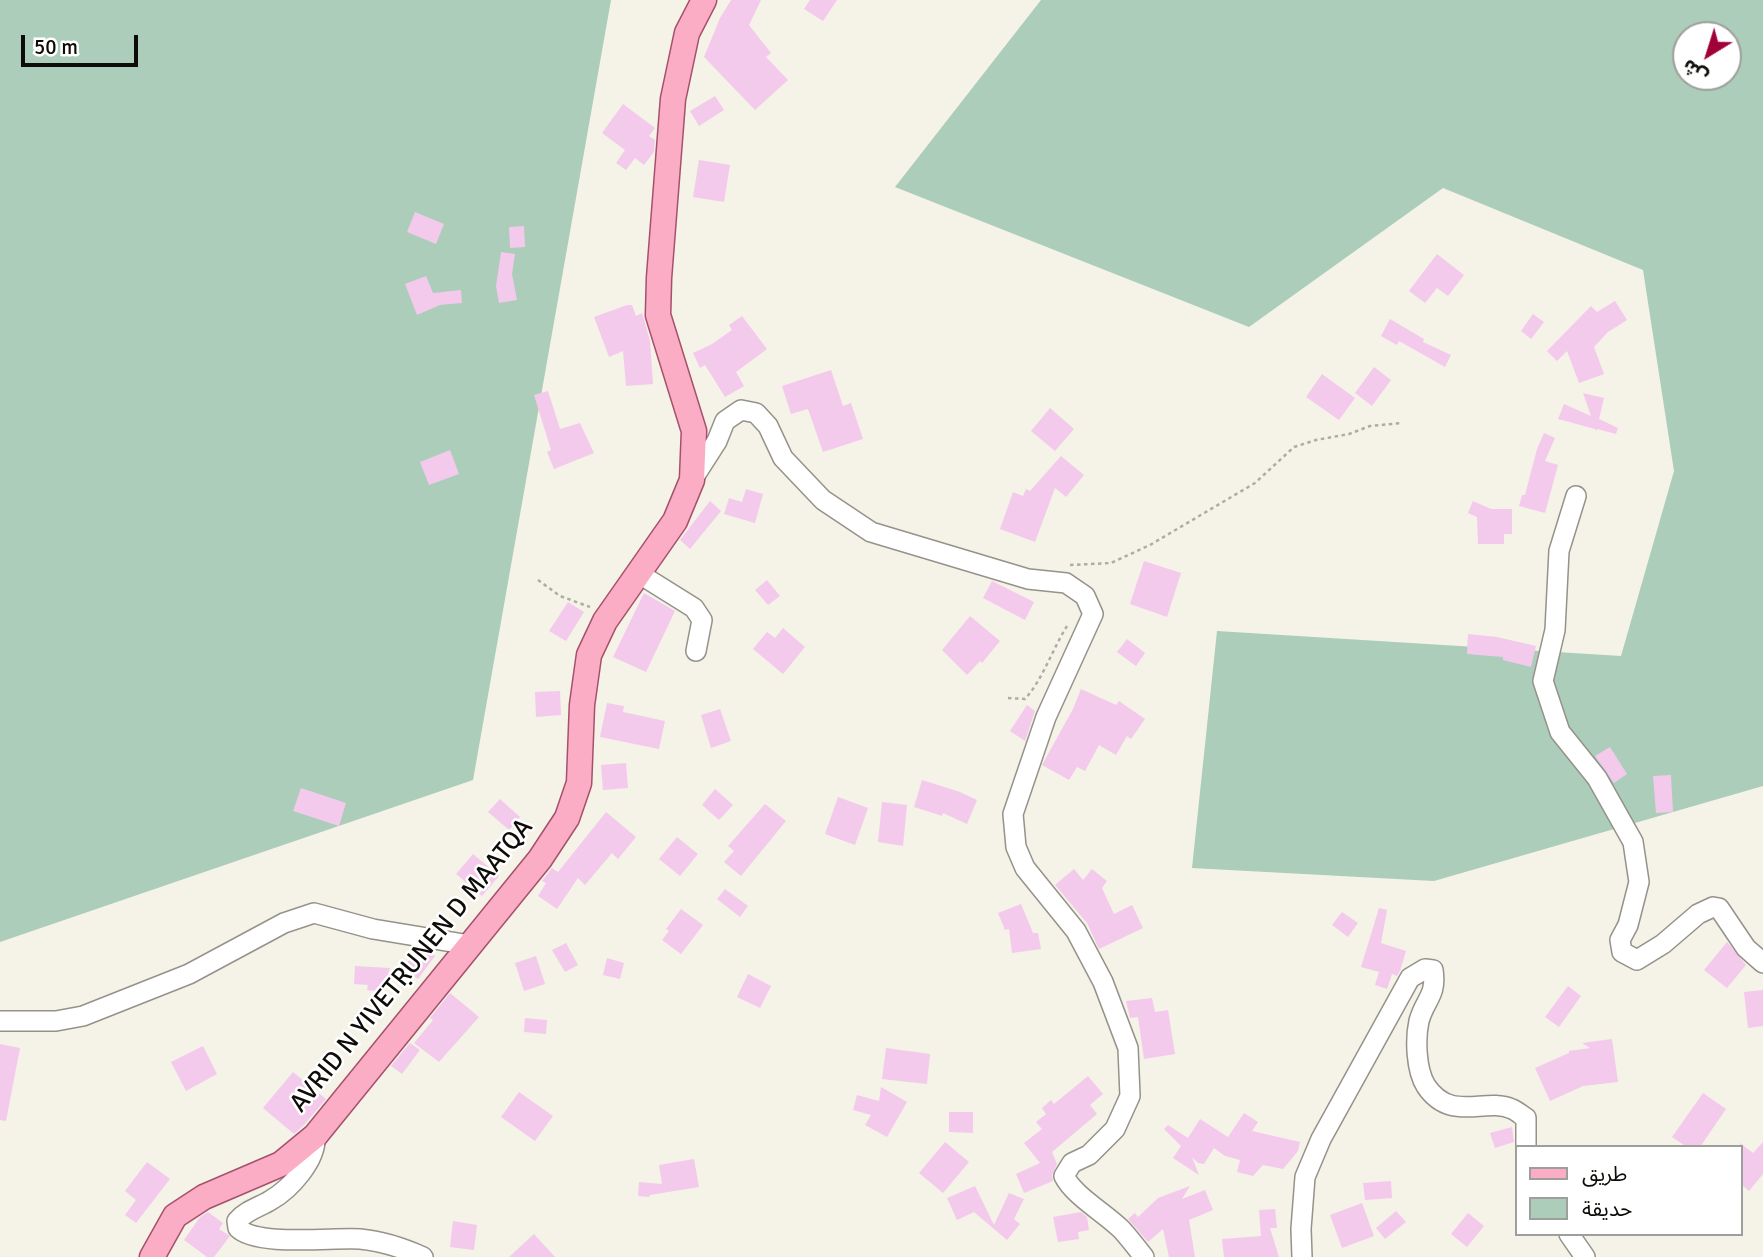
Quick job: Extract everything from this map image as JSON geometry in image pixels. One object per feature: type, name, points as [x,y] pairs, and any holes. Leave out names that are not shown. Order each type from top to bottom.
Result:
[{"type":"main road","name":"AVRID N YIVETṚUNEN D MAATQA","points":[[152,1257],[175,1216],[204,1197],[281,1164],[315,1136],[540,859],[567,818],[579,783],[582,705],[589,655],[609,615],[675,521],[692,480],[694,431],[658,314],[673,99],[687,33],[704,0]]},
{"type":"street","points":[[692,480],[717,441],[725,421],[741,410],[756,413],[768,426],[783,458],[823,500],[871,532],[1028,579],[1066,583],[1085,596],[1093,614],[1034,749],[1013,814],[1013,830],[1016,847],[1026,868],[1076,931],[1103,982],[1128,1048],[1130,1096],[1115,1129],[1089,1155],[1072,1163],[1065,1176],[1070,1188],[1088,1199],[1123,1232],[1144,1257]]},
{"type":"street","points":[[1576,496],[1559,551],[1555,630],[1543,681],[1560,732],[1597,778],[1633,842],[1639,882],[1628,925],[1620,940],[1622,952],[1637,960],[1663,944],[1698,914],[1713,907],[1719,908],[1746,948],[1763,963]]},
{"type":"street","points":[[638,573],[694,608],[702,620],[696,651]]},
{"type":"street","points":[[0,1021],[57,1021],[83,1016],[189,974],[284,923],[314,913],[373,929],[470,945]]},
{"type":"street","points":[[1301,1257],[1305,1177],[1321,1139],[1410,978],[1424,969],[1433,970],[1435,981],[1432,996],[1420,1020],[1418,1037],[1419,1067],[1425,1085],[1441,1101],[1464,1108],[1510,1108],[1526,1118],[1527,1145]]},
{"type":"street","points":[[315,1136],[309,1159],[293,1182],[270,1201],[243,1214],[237,1221],[238,1228],[249,1234],[284,1240],[360,1239],[397,1246],[423,1257]]},
{"type":"street","points":[[1570,1236],[1585,1257]]},
{"type":"path","points":[[1070,565],[1111,563],[1150,545],[1255,483],[1294,447],[1349,434],[1370,426],[1402,423]]},
{"type":"path","points":[[538,580],[560,596],[609,615]]},
{"type":"path","points":[[1008,698],[1025,699],[1036,687],[1053,648],[1085,596]]},
{"type":"green space","points":[[0,0],[611,0],[473,780],[0,942]]},
{"type":"green space","points":[[1041,0],[1763,0],[1763,786],[1434,881],[1192,868],[1217,631],[1621,656],[1674,471],[1643,270],[1443,188],[1249,327],[895,187]]},
{"type":"building","points":[[731,0],[761,0],[749,25],[771,53],[766,57],[788,80],[755,110],[704,57],[720,18]]},
{"type":"building","points":[[810,0],[837,0],[823,21],[804,9]]},
{"type":"building","points":[[715,96],[724,110],[699,126],[690,111]]},
{"type":"building","points":[[623,104],[655,128],[649,136],[655,140],[654,152],[644,165],[635,158],[626,170],[616,163],[625,150],[602,133]]},
{"type":"building","points":[[699,160],[730,165],[724,202],[693,197]]},
{"type":"building","points":[[415,212],[444,224],[436,244],[407,232]]},
{"type":"building","points":[[524,226],[525,247],[510,248],[509,227]]},
{"type":"building","points":[[501,252],[515,254],[512,274],[517,300],[499,303],[496,286]]},
{"type":"building","points":[[1437,254],[1464,275],[1448,296],[1437,288],[1425,303],[1409,291]]},
{"type":"building","points":[[426,276],[433,293],[461,290],[462,303],[440,305],[417,315],[405,284]]},
{"type":"building","points":[[1615,301],[1627,320],[1608,332],[1594,347],[1604,374],[1579,383],[1567,351],[1557,361],[1547,351],[1591,306],[1597,312]]},
{"type":"building","points":[[632,305],[636,316],[642,313],[644,319],[650,341],[653,384],[626,386],[623,351],[609,357],[594,317]]},
{"type":"building","points":[[1533,314],[1544,322],[1531,339],[1521,331]]},
{"type":"building","points":[[742,316],[767,349],[736,372],[744,386],[725,397],[705,365],[700,368],[693,353],[732,330],[729,325]]},
{"type":"building","points":[[1390,319],[1424,339],[1423,342],[1451,355],[1445,367],[1399,341],[1397,345],[1381,336]]},
{"type":"building","points":[[1374,367],[1391,380],[1372,406],[1355,393]]},
{"type":"building","points":[[831,370],[843,406],[851,403],[863,439],[823,452],[808,409],[791,414],[782,386]]},
{"type":"building","points":[[1322,374],[1355,398],[1339,420],[1306,397]]},
{"type":"building","points":[[548,391],[560,429],[580,423],[594,453],[554,469],[547,452],[551,450],[534,395]]},
{"type":"building","points":[[1583,393],[1604,398],[1599,419],[1618,428],[1616,434],[1597,429],[1596,431],[1558,419],[1564,404],[1591,416]]},
{"type":"building","points":[[1050,408],[1074,429],[1055,451],[1031,431]]},
{"type":"building","points":[[1544,433],[1555,438],[1545,461],[1558,465],[1545,513],[1519,506],[1522,495],[1525,495]]},
{"type":"building","points":[[450,450],[459,474],[429,485],[420,462]]},
{"type":"building","points":[[1061,456],[1084,475],[1066,497],[1055,488],[1035,542],[1000,529],[1013,492],[1023,496],[1026,489],[1030,491]]},
{"type":"building","points":[[746,489],[763,494],[755,523],[724,514],[729,498],[742,502]]},
{"type":"building","points":[[710,501],[721,511],[690,549],[680,540]]},
{"type":"building","points":[[1473,501],[1491,509],[1512,509],[1512,534],[1504,534],[1504,544],[1478,544],[1477,517],[1468,513]]},
{"type":"building","points":[[1144,561],[1181,573],[1167,617],[1130,604]]},
{"type":"building","points":[[767,580],[780,596],[768,605],[755,590]]},
{"type":"building","points":[[992,581],[1034,602],[1025,620],[983,598]]},
{"type":"building","points":[[644,593],[675,611],[646,672],[613,657]]},
{"type":"building","points":[[568,602],[584,612],[566,641],[549,631]]},
{"type":"building","points":[[970,616],[1000,641],[982,663],[980,661],[967,675],[942,650]]},
{"type":"building","points":[[783,628],[805,647],[783,674],[753,649],[767,632],[775,638]]},
{"type":"building","points":[[1468,634],[1536,646],[1531,667],[1503,660],[1503,657],[1467,654]]},
{"type":"building","points":[[1127,639],[1145,653],[1136,666],[1117,652]]},
{"type":"building","points":[[1081,689],[1116,705],[1119,701],[1145,719],[1131,739],[1127,736],[1116,755],[1099,745],[1085,771],[1077,767],[1069,780],[1042,765]]},
{"type":"building","points":[[560,691],[561,715],[536,717],[535,692]]},
{"type":"building","points":[[607,703],[624,706],[623,712],[665,721],[659,749],[600,737]]},
{"type":"building","points":[[1027,705],[1035,711],[1025,741],[1010,731]]},
{"type":"building","points":[[720,709],[731,741],[711,748],[701,715]]},
{"type":"building","points":[[1610,747],[1627,774],[1614,783],[1595,756]]},
{"type":"building","points":[[626,763],[628,788],[603,790],[601,765]]},
{"type":"building","points":[[1671,775],[1673,812],[1656,813],[1653,776]]},
{"type":"building","points":[[922,780],[977,800],[967,824],[943,813],[942,816],[914,807]]},
{"type":"building","points":[[301,788],[346,803],[339,826],[293,811]]},
{"type":"building","points":[[715,789],[733,805],[719,820],[702,805]]},
{"type":"building","points":[[838,797],[868,808],[855,845],[825,834]]},
{"type":"building","points":[[500,799],[520,817],[509,830],[488,812]]},
{"type":"building","points":[[882,802],[907,805],[903,846],[878,842]]},
{"type":"building","points":[[765,804],[786,821],[741,876],[724,862],[734,851],[728,846]]},
{"type":"building","points":[[606,812],[636,837],[618,859],[612,853],[585,885],[578,878],[557,909],[538,896],[546,883],[542,881],[552,868],[558,872]]},
{"type":"building","points":[[677,837],[698,854],[680,876],[659,859]]},
{"type":"building","points":[[473,854],[499,876],[482,896],[456,874]]},
{"type":"building","points":[[1074,869],[1083,880],[1092,869],[1107,881],[1102,888],[1114,914],[1132,905],[1143,928],[1099,949],[1087,923],[1055,885]]},
{"type":"building","points":[[725,889],[748,906],[740,917],[717,899]]},
{"type":"building","points":[[1021,904],[1033,933],[1038,933],[1041,949],[1012,953],[1009,929],[1005,930],[998,913]]},
{"type":"building","points":[[1379,908],[1387,910],[1381,943],[1406,951],[1400,971],[1397,976],[1392,974],[1387,989],[1375,985],[1379,972],[1361,967]]},
{"type":"building","points":[[681,909],[703,925],[681,954],[662,940],[669,931],[666,929]]},
{"type":"building","points":[[1342,912],[1358,923],[1348,937],[1332,925]]},
{"type":"building","points":[[1727,942],[1746,965],[1727,988],[1704,970]]},
{"type":"building","points":[[566,943],[578,965],[565,972],[552,950]]},
{"type":"building","points":[[418,949],[427,950],[435,956],[418,979],[403,968]]},
{"type":"building","points":[[536,956],[545,984],[524,991],[515,963]]},
{"type":"building","points":[[607,958],[624,963],[620,979],[603,975]]},
{"type":"building","points":[[355,966],[390,968],[383,992],[367,990],[368,985],[354,984]]},
{"type":"building","points":[[748,974],[771,986],[760,1008],[737,997]]},
{"type":"building","points":[[1568,986],[1581,996],[1559,1027],[1545,1017]]},
{"type":"building","points":[[1763,990],[1763,1026],[1748,1028],[1744,992]]},
{"type":"building","points":[[450,993],[479,1017],[439,1062],[414,1043]]},
{"type":"building","points":[[1152,998],[1155,1012],[1168,1010],[1175,1054],[1144,1059],[1138,1017],[1130,1018],[1126,1001]]},
{"type":"building","points":[[525,1018],[547,1020],[546,1034],[524,1032]]},
{"type":"building","points":[[1612,1039],[1618,1082],[1583,1086],[1550,1101],[1535,1068],[1569,1051],[1590,1048],[1582,1043]]},
{"type":"building","points":[[410,1043],[420,1050],[402,1074],[391,1066]]},
{"type":"building","points":[[0,1044],[20,1048],[6,1121],[0,1120]]},
{"type":"building","points":[[203,1046],[217,1074],[186,1091],[171,1062]]},
{"type":"building","points":[[886,1048],[930,1054],[927,1084],[882,1079]]},
{"type":"building","points":[[293,1072],[326,1099],[294,1134],[263,1108]]},
{"type":"building","points":[[1088,1076],[1103,1094],[1090,1105],[1097,1114],[1052,1152],[1057,1164],[1052,1175],[1053,1181],[1024,1193],[1016,1174],[1040,1163],[1024,1143],[1042,1129],[1036,1122],[1046,1114],[1042,1108],[1051,1100],[1054,1104]]},
{"type":"building","points":[[881,1087],[907,1102],[887,1137],[865,1125],[871,1115],[853,1110],[857,1095],[879,1101]]},
{"type":"building","points":[[519,1092],[553,1116],[535,1141],[501,1117]]},
{"type":"building","points":[[1703,1093],[1726,1109],[1701,1145],[1684,1145],[1672,1137]]},
{"type":"building","points":[[949,1112],[973,1112],[973,1133],[949,1132]]},
{"type":"building","points":[[1244,1113],[1258,1122],[1252,1131],[1300,1142],[1298,1151],[1283,1169],[1263,1165],[1253,1176],[1237,1172],[1240,1160],[1225,1156],[1214,1148],[1204,1164],[1198,1163],[1192,1157],[1199,1175],[1173,1158],[1181,1146],[1164,1129],[1168,1125],[1188,1138],[1200,1119],[1228,1137]]},
{"type":"building","points":[[1512,1127],[1514,1142],[1495,1148],[1490,1133]]},
{"type":"building","points":[[945,1142],[969,1162],[943,1193],[919,1173]]},
{"type":"building","points":[[1763,1142],[1763,1174],[1749,1191],[1742,1185],[1740,1143],[1753,1153]]},
{"type":"building","points":[[694,1159],[699,1187],[649,1197],[638,1196],[639,1182],[662,1184],[659,1165]]},
{"type":"building","points":[[147,1162],[170,1179],[136,1223],[125,1215],[136,1200],[125,1191]]},
{"type":"building","points":[[1391,1181],[1392,1198],[1365,1200],[1363,1183]]},
{"type":"building","points":[[975,1186],[994,1225],[1009,1193],[1024,1199],[1014,1219],[1020,1224],[1007,1240],[974,1212],[957,1220],[947,1198]]},
{"type":"building","points":[[1190,1186],[1182,1199],[1205,1190],[1213,1210],[1189,1220],[1195,1257],[1169,1257],[1163,1229],[1148,1242],[1128,1219],[1135,1213],[1138,1217],[1158,1198]]},
{"type":"building","points":[[1362,1203],[1374,1236],[1342,1248],[1330,1215]]},
{"type":"building","points":[[1275,1209],[1277,1228],[1270,1228],[1279,1257],[1224,1257],[1222,1239],[1261,1236],[1259,1210]]},
{"type":"building","points":[[1396,1211],[1406,1222],[1385,1239],[1376,1228]]},
{"type":"building","points":[[208,1212],[223,1223],[219,1229],[230,1236],[214,1257],[207,1257],[184,1240],[200,1217]]},
{"type":"building","points":[[1081,1212],[1087,1217],[1089,1230],[1078,1232],[1079,1239],[1058,1242],[1053,1217]]},
{"type":"building","points":[[1468,1213],[1484,1226],[1467,1247],[1451,1234]]},
{"type":"building","points":[[453,1221],[477,1225],[474,1250],[450,1247]]},
{"type":"building","points":[[534,1234],[555,1257],[509,1257]]}]
